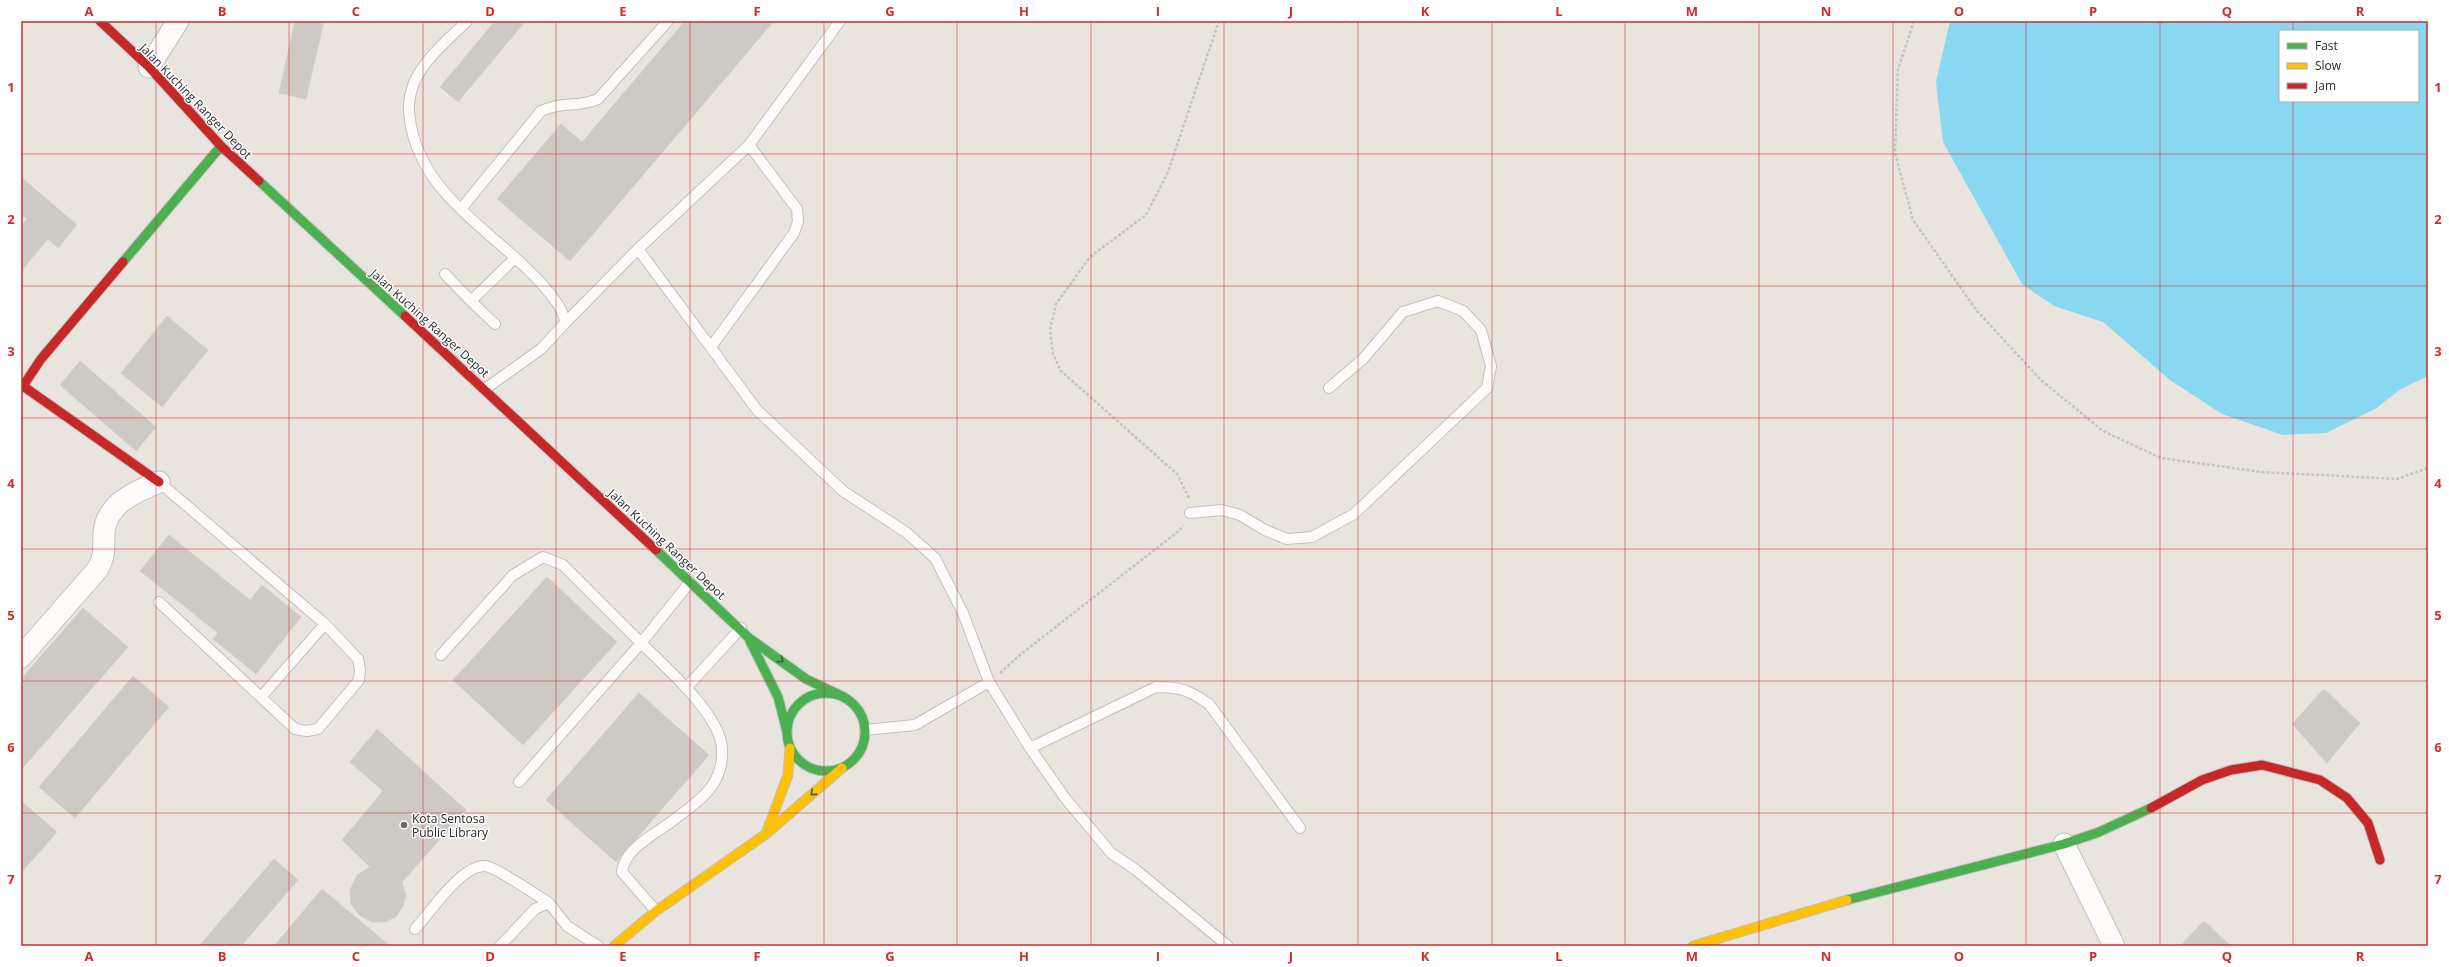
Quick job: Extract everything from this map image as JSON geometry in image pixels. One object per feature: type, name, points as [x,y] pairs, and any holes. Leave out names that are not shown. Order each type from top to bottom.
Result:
[{"type":"street","name":"Jalan Kuching Ranger Depot","points":[[100,21],[149,67],[221,146],[485,389],[741,628],[749,638]]},
{"type":"street","points":[[149,67],[178,21]]},
{"type":"street","points":[[159,482],[22,386],[41,358],[221,146]]},
{"type":"street","points":[[21,657],[98,570],[104,558],[104,527],[106,518],[115,506],[143,489],[159,482]]},
{"type":"street","points":[[614,946],[656,911],[766,834],[842,768],[851,762],[861,749],[865,730],[861,714],[854,705],[844,697],[806,679],[749,638]]},
{"type":"street","points":[[749,638],[778,697],[790,748],[788,775],[766,834]]},
{"type":"street","points":[[787,732],[792,713],[802,701],[818,694],[831,693],[844,697]]},
{"type":"street","points":[[790,748],[806,766],[819,771],[842,768]]},
{"type":"street","points":[[1693,946],[1860,896],[2064,844],[2099,832],[2132,818],[2202,780],[2231,770],[2262,765],[2320,780],[2346,798],[2368,823],[2380,860]]},
{"type":"street","points":[[2064,844],[2114,946]]},
{"type":"lane","points":[[467,21],[429,60],[414,83],[407,109],[420,157],[431,176],[461,209],[515,258],[557,303],[566,322]]},
{"type":"lane","points":[[461,209],[541,111],[554,104],[588,104],[598,99],[668,21]]},
{"type":"lane","points":[[485,389],[541,349],[638,249],[749,145],[840,21]]},
{"type":"lane","points":[[711,347],[794,233],[798,222],[797,208],[749,145]]},
{"type":"lane","points":[[638,249],[763,416],[843,491],[907,533],[935,558],[963,613],[989,682],[1030,748],[1065,798],[1111,853],[1136,870],[1228,946]]},
{"type":"lane","points":[[471,301],[515,258]]},
{"type":"lane","points":[[445,274],[495,324]]},
{"type":"lane","points":[[1190,513],[1222,510],[1240,515],[1264,530],[1287,539],[1312,537],[1354,514],[1372,498],[1487,388],[1491,366],[1481,330],[1463,311],[1438,301],[1403,312],[1363,359],[1329,388]]},
{"type":"lane","points":[[159,482],[325,624],[358,659],[360,669],[358,680],[318,729],[306,731],[295,729],[262,696],[159,602]]},
{"type":"lane","points":[[441,655],[513,575],[542,557],[563,565],[686,688],[715,725],[722,748],[720,769],[708,794],[634,850],[623,861],[622,872],[656,911]]},
{"type":"lane","points":[[519,782],[641,643],[690,582]]},
{"type":"lane","points":[[262,696],[325,624]]},
{"type":"lane","points":[[686,688],[741,628]]},
{"type":"lane","points":[[865,730],[915,724],[989,682]]},
{"type":"lane","points":[[1030,748],[1156,687],[1173,687],[1190,691],[1209,704],[1300,828]]},
{"type":"lane","points":[[416,929],[460,877],[475,868],[486,866],[524,886],[549,903],[567,926],[598,946]]},
{"type":"lane","points":[[500,946],[536,909],[549,903]]},
{"type":"path","points":[[989,682],[1021,654],[1180,530],[1190,513],[1189,495],[1177,474],[1061,371],[1053,354],[1050,330],[1056,304],[1090,257],[1146,214],[1168,172],[1219,21]]},
{"type":"path","points":[[1914,21],[1898,69],[1895,152],[1913,220],[1977,311],[2041,380],[2103,431],[2161,458],[2262,472],[2397,479],[2428,468]]},
{"type":"water","points":[[1950,21],[2428,21],[2428,376],[2401,389],[2375,409],[2326,433],[2283,435],[2222,414],[2170,380],[2103,322],[2054,306],[2022,284],[1943,142],[1936,82]]},
{"type":"building","points":[[295,21],[324,21],[306,99],[279,93]]},
{"type":"building","points":[[495,21],[524,23],[458,102],[440,87]]},
{"type":"building","points":[[685,21],[774,21],[570,261],[497,199],[561,124],[582,142]]},
{"type":"building","points":[[21,177],[77,225],[58,248],[48,239],[21,271],[21,226],[27,219],[21,214]]},
{"type":"building","points":[[167,316],[208,350],[162,407],[121,373]]},
{"type":"building","points":[[80,361],[156,427],[136,451],[60,385]]},
{"type":"building","points":[[169,535],[250,600],[262,585],[301,617],[256,674],[213,639],[218,633],[140,571]]},
{"type":"building","points":[[547,577],[617,642],[523,745],[453,680]]},
{"type":"building","points":[[83,608],[128,647],[21,770],[21,679]]},
{"type":"building","points":[[133,676],[169,707],[75,818],[39,787]]},
{"type":"building","points":[[2324,689],[2360,723],[2327,763],[2292,724]]},
{"type":"building","points":[[639,693],[709,755],[616,862],[546,800]]},
{"type":"building","name":"Kota Sentosa Public Library","points":[[377,729],[466,810],[402,882],[406,895],[403,906],[396,917],[384,922],[372,922],[359,915],[351,904],[350,890],[357,875],[370,867],[342,840],[383,791],[350,762]]},
{"type":"building","points":[[21,801],[57,832],[21,873]]},
{"type":"building","points":[[274,859],[298,880],[241,946],[199,946]]},
{"type":"building","points":[[322,889],[390,946],[274,946]]},
{"type":"building","points":[[2204,921],[2231,946],[2180,946]]},
{"type":"traffic: fast","points":[[123,262],[221,146]]},
{"type":"traffic: fast","points":[[259,181],[405,316]]},
{"type":"traffic: fast","points":[[656,550],[749,638],[806,679],[844,697]]},
{"type":"traffic: fast","points":[[750,641],[778,697],[787,732]]},
{"type":"traffic: fast","points":[[826,693],[841,696],[853,705],[862,717],[865,732],[862,747],[853,759],[841,768],[826,771],[811,768],[799,759],[790,747],[787,732],[790,717],[799,705],[811,696],[826,693]]},
{"type":"traffic: fast","points":[[1847,900],[2064,844],[2099,832],[2151,808]]},
{"type":"traffic: slow","points":[[767,831],[788,775],[790,748]]},
{"type":"traffic: slow","points":[[614,946],[656,911],[766,834],[842,768]]},
{"type":"traffic: slow","points":[[1693,946],[1847,900]]},
{"type":"traffic: jam","points":[[100,21],[149,67],[221,146],[259,181]]},
{"type":"traffic: jam","points":[[123,262],[41,359],[23,386],[159,482]]},
{"type":"traffic: jam","points":[[405,316],[656,550]]},
{"type":"traffic: jam","points":[[2151,808],[2202,780],[2231,770],[2262,765],[2320,780],[2347,798],[2368,823],[2380,860]]},
{"type":"place","name":"Kota Sentosa Public Library","points":[[404,825]]}]
